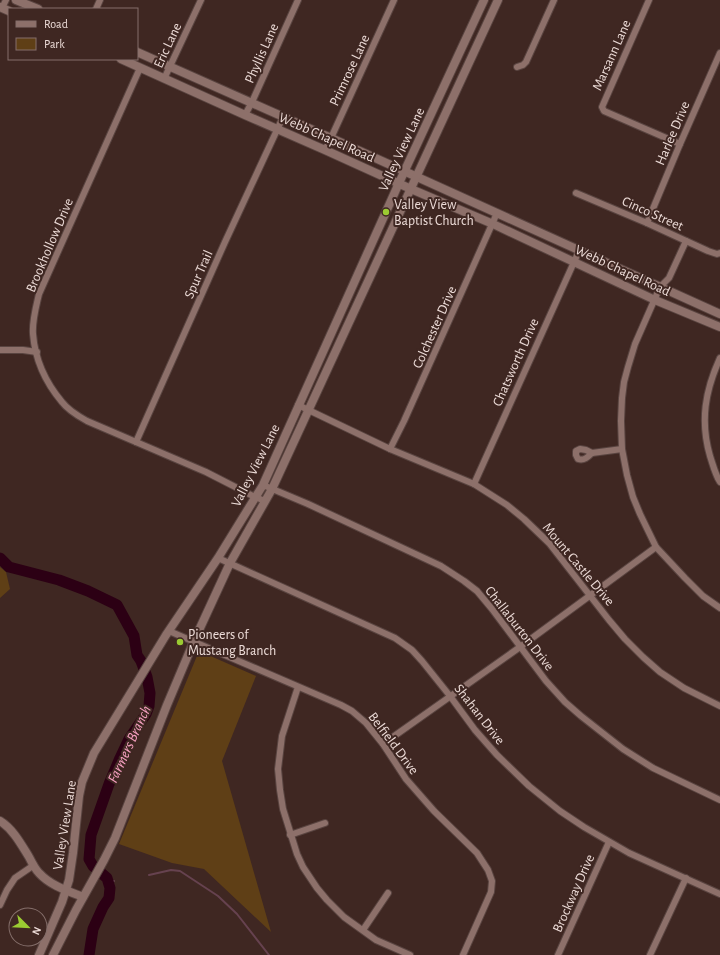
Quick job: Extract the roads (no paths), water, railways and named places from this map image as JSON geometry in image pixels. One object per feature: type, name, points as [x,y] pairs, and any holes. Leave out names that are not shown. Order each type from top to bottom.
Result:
[{"type":"main road","points":[[16,0],[36,8]]},
{"type":"main road","name":"Valley View Lane","points":[[39,955],[69,880],[76,814],[82,782],[88,766],[99,743],[154,654],[218,558],[262,485],[484,0]]},
{"type":"main road","name":"Valley View Lane","points":[[53,955],[104,860],[194,641],[230,563],[272,489],[310,410],[498,0]]},
{"type":"main road","name":"Webb Chapel Road","points":[[138,52],[252,102],[720,314]]},
{"type":"main road","name":"Webb Chapel Road","points":[[123,60],[492,224],[655,300],[720,327]]},
{"type":"main road","points":[[450,76],[460,80]]},
{"type":"main road","points":[[0,820],[10,829],[22,844],[39,873],[49,882],[83,897]]},
{"type":"street","name":"Eric Lane","points":[[164,79],[201,0]]},
{"type":"street","name":"Phyllis Lane","points":[[245,115],[298,0]]},
{"type":"street","name":"Primrose Lane","points":[[325,150],[394,0]]},
{"type":"street","points":[[517,67],[526,62],[554,0]]},
{"type":"street","name":"Marsann Lane","points":[[649,0],[602,107],[604,111],[680,144]]},
{"type":"street","name":"Harlee Drive","points":[[647,223],[720,53]]},
{"type":"street","name":"Brookhollow Drive","points":[[140,68],[39,294],[33,334],[36,352],[47,380],[62,403],[68,409],[87,421],[206,472],[265,501]]},
{"type":"street","name":"Spur Trail","points":[[136,442],[225,242],[283,117]]},
{"type":"street","name":"Cinco Street","points":[[576,193],[708,251],[717,254],[720,253]]},
{"type":"street","name":"Colchester Drive","points":[[390,449],[497,213]]},
{"type":"street","points":[[686,241],[669,278],[660,287],[635,344],[624,382],[621,421],[622,449],[633,497],[656,547],[703,596],[720,608]]},
{"type":"street","name":"Chatsworth Drive","points":[[474,484],[579,251]]},
{"type":"street","points":[[0,350],[23,350],[36,352]]},
{"type":"street","points":[[720,358],[711,380],[704,415],[705,435],[716,474],[720,482]]},
{"type":"street","name":"Mount Castle Drive","points":[[298,405],[390,449],[474,484],[507,505],[549,543],[626,639],[643,657],[660,672],[684,688],[720,706]]},
{"type":"street","points":[[592,453],[622,449]]},
{"type":"street","name":"Challaburton Drive","points":[[262,485],[308,504],[442,566],[455,574],[476,591],[497,616],[546,681],[565,702],[581,716],[623,749],[653,768],[720,800]]},
{"type":"street","points":[[383,744],[520,647],[656,547]]},
{"type":"street","name":"Shahan Drive","points":[[218,558],[396,638],[412,650],[422,661],[497,755],[529,786],[584,827],[609,842],[629,853],[720,894]]},
{"type":"street","name":"Belfield Drive","points":[[169,631],[352,711],[366,723],[383,744],[406,779],[434,811],[477,853],[488,870],[492,881],[491,892],[463,955]]},
{"type":"street","points":[[298,687],[282,736],[278,769],[283,809],[297,854],[303,867],[317,888],[344,917],[376,940],[410,955]]},
{"type":"street","points":[[290,835],[325,823]]},
{"type":"street","name":"Brockway Drive","points":[[558,955],[609,842]]},
{"type":"street","points":[[0,905],[15,878],[34,865]]},
{"type":"street","points":[[650,955],[686,878]]},
{"type":"street","points":[[363,930],[388,893]]},
{"type":"waterway","name":"Farmers Branch","points":[[0,558],[9,567],[59,580],[88,591],[117,605],[134,636],[137,655],[147,677],[150,693],[149,706],[146,714],[129,739],[120,758],[91,835],[89,859],[93,866],[107,878],[110,888],[109,898],[103,907],[93,929],[89,955]]},
{"type":"waterway","points":[[149,875],[171,870],[180,871],[218,896],[237,914],[269,955]]},
{"type":"waterway","name":"Farmers Branch","points":[[109,882],[114,881]]},
{"type":"place","name":"Valley View Baptist Church","points":[[386,212]]},
{"type":"place","name":"Pioneers of Mustang Branch","points":[[180,642]]}]
